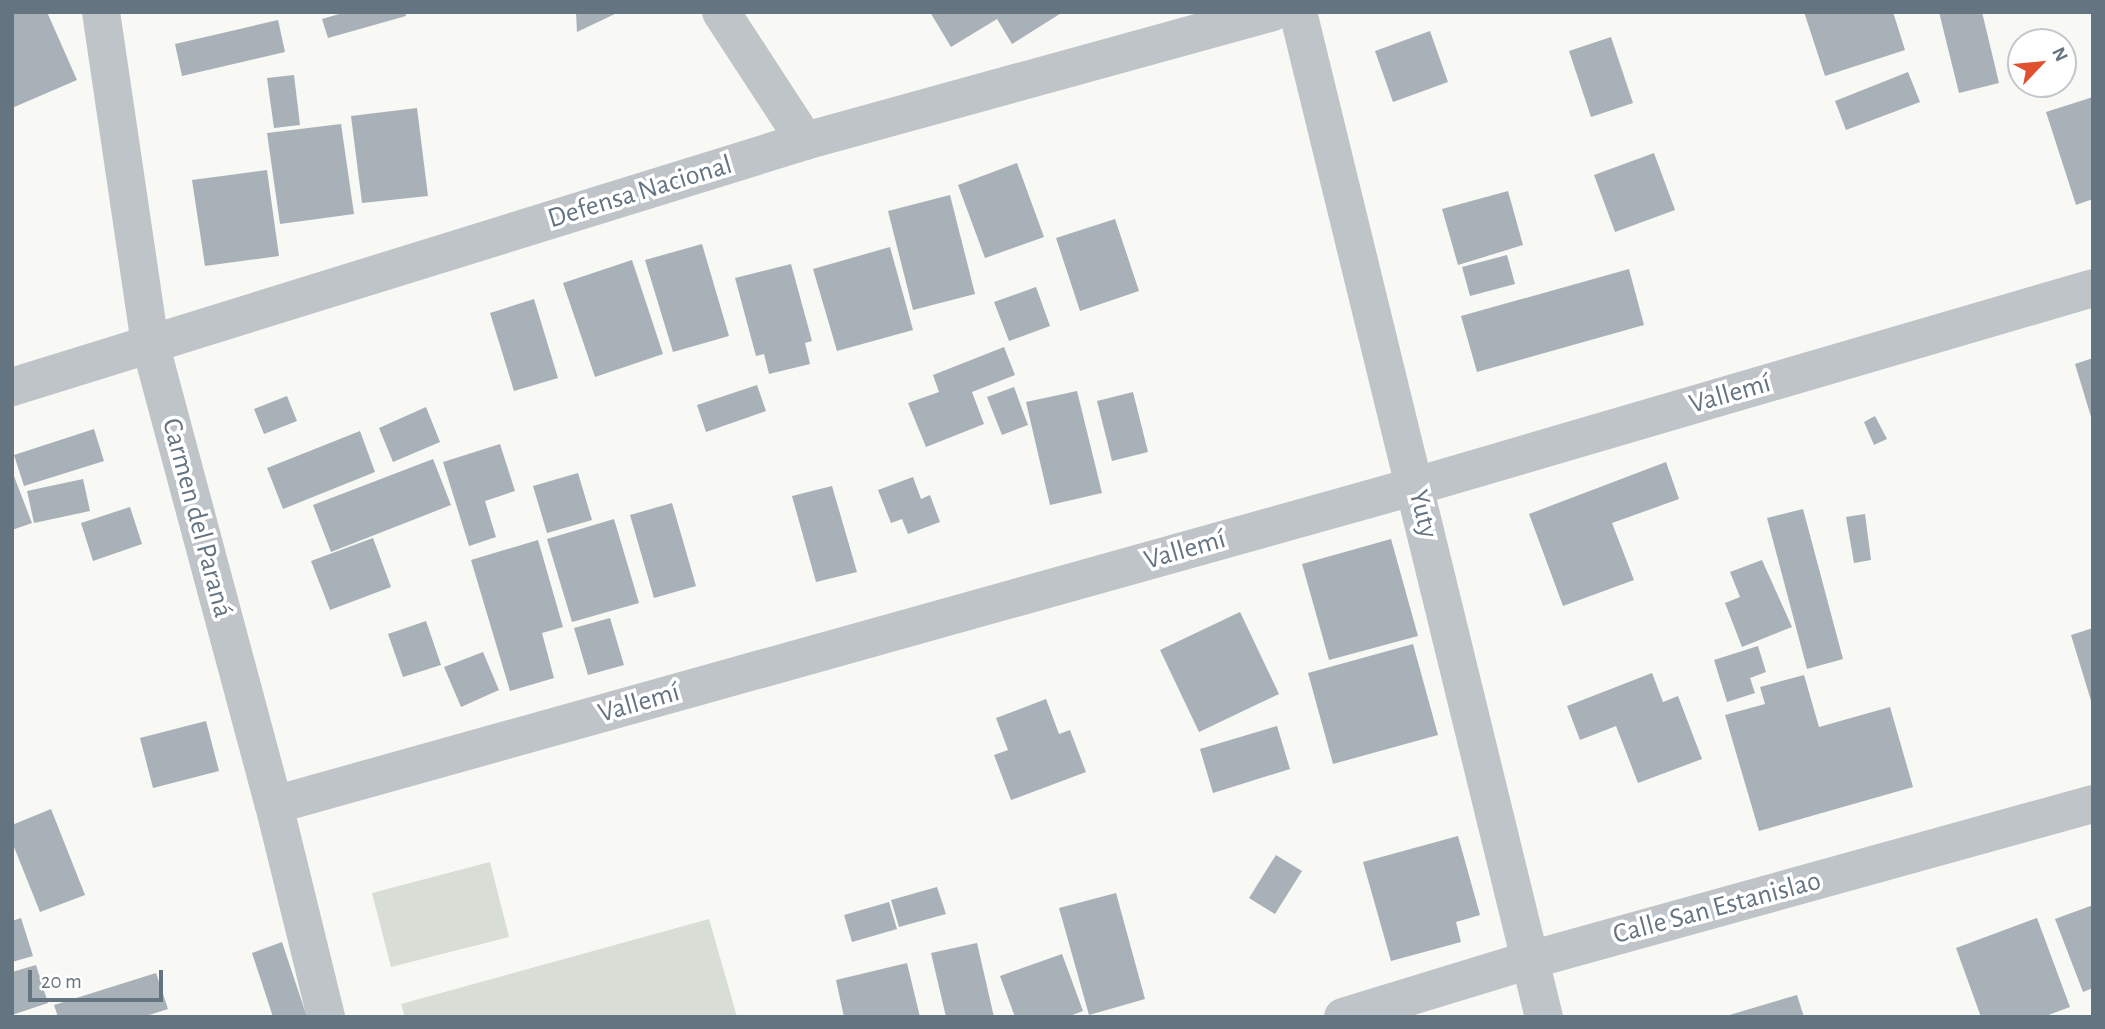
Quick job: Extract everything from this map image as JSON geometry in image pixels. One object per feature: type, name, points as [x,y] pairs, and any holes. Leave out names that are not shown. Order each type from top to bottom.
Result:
[{"type":"street","name":"Carmen del Paraná","points":[[101,12],[150,343],[274,805],[326,1017]]},
{"type":"street","points":[[721,12],[805,141]]},
{"type":"street","name":"Defensa Nacional","points":[[12,387],[805,141],[1272,12]]},
{"type":"street","name":"Yuty","points":[[1298,12],[1416,485],[1544,1017]]},
{"type":"street","name":"Vallemí","points":[[274,805],[1416,485],[2093,288]]},
{"type":"street","name":"Calle San Estanislao","points":[[1343,1017],[1530,960],[2093,804]]},
{"type":"shaded area","points":[[490,862],[509,937],[391,967],[372,893]]},
{"type":"shaded area","points":[[709,919],[737,1017],[405,1017],[401,1004]]},
{"type":"building","points":[[12,12],[47,12],[77,80],[12,108]]},
{"type":"building","points":[[346,12],[405,12],[406,16],[328,38],[322,19]]},
{"type":"building","points":[[576,12],[619,12],[577,32]]},
{"type":"building","points":[[930,12],[1063,12],[1012,44],[997,19],[951,47]]},
{"type":"building","points":[[1804,12],[1893,12],[1905,50],[1825,76]]},
{"type":"building","points":[[1939,12],[1982,12],[1999,83],[1959,93]]},
{"type":"building","points":[[278,20],[285,52],[182,76],[175,44]]},
{"type":"building","points":[[1430,31],[1448,82],[1393,102],[1375,51]]},
{"type":"building","points":[[1611,37],[1633,103],[1591,117],[1569,51]]},
{"type":"building","points":[[1908,72],[1920,102],[1846,130],[1835,101]]},
{"type":"building","points":[[294,75],[300,125],[274,128],[267,78]]},
{"type":"building","points":[[2093,97],[2093,199],[2076,205],[2046,112]]},
{"type":"building","points":[[417,108],[428,196],[362,203],[351,116]]},
{"type":"building","points":[[341,124],[354,214],[280,224],[267,133]]},
{"type":"building","points":[[1654,153],[1675,210],[1615,232],[1594,175]]},
{"type":"building","points":[[1017,163],[1044,237],[985,258],[958,185]]},
{"type":"building","points":[[267,170],[279,256],[205,266],[192,180]]},
{"type":"building","points":[[1508,191],[1523,245],[1458,265],[1442,209]]},
{"type":"building","points":[[950,195],[975,294],[913,310],[888,211]]},
{"type":"building","points":[[1115,219],[1139,291],[1080,311],[1056,238]]},
{"type":"building","points":[[702,244],[729,336],[673,352],[645,260]]},
{"type":"building","points":[[890,247],[913,330],[837,351],[813,269]]},
{"type":"building","points":[[1507,255],[1515,284],[1470,296],[1462,267]]},
{"type":"building","points":[[632,260],[663,354],[595,377],[563,283]]},
{"type":"building","points":[[791,264],[812,341],[805,343],[810,364],[769,374],[764,354],[756,356],[735,278]]},
{"type":"building","points":[[1629,269],[1644,325],[1477,372],[1461,316]]},
{"type":"building","points":[[1036,287],[1050,326],[1009,341],[994,302]]},
{"type":"building","points":[[534,299],[558,378],[514,391],[490,313]]},
{"type":"building","points":[[1004,347],[1015,375],[972,392],[984,424],[926,447],[908,403],[939,392],[933,375]]},
{"type":"building","points":[[2093,358],[2093,420],[2092,420],[2075,364]]},
{"type":"building","points":[[757,385],[766,411],[706,432],[697,405]]},
{"type":"building","points":[[1014,387],[1028,425],[1002,435],[987,397]]},
{"type":"building","points":[[1077,391],[1102,493],[1050,505],[1026,402]]},
{"type":"building","points":[[1133,392],[1148,452],[1112,461],[1097,401]]},
{"type":"building","points":[[287,396],[297,421],[264,434],[254,409]]},
{"type":"building","points":[[426,407],[440,442],[393,462],[379,428]]},
{"type":"building","points":[[1875,416],[1887,439],[1874,445],[1864,422]]},
{"type":"building","points":[[94,429],[104,461],[24,486],[14,455]]},
{"type":"building","points":[[360,431],[375,472],[283,509],[267,468]]},
{"type":"building","points":[[500,444],[515,491],[485,501],[496,537],[469,546],[443,462]]},
{"type":"building","points":[[433,459],[451,505],[331,552],[313,505]]},
{"type":"building","points":[[1666,462],[1679,499],[1612,523],[1634,580],[1563,606],[1529,514]]},
{"type":"building","points":[[12,471],[32,523],[12,530]]},
{"type":"building","points":[[578,473],[592,520],[547,533],[533,486]]},
{"type":"building","points":[[913,477],[921,499],[930,495],[940,522],[908,534],[902,519],[891,523],[878,490]]},
{"type":"building","points":[[83,479],[90,511],[34,523],[27,491]]},
{"type":"building","points":[[832,486],[857,572],[816,582],[792,496]]},
{"type":"building","points":[[672,503],[696,586],[654,598],[630,515]]},
{"type":"building","points":[[130,507],[142,544],[93,561],[81,523]]},
{"type":"building","points":[[1803,509],[1843,659],[1807,669],[1767,518]]},
{"type":"building","points":[[1865,514],[1871,560],[1854,563],[1846,517]]},
{"type":"building","points":[[614,519],[639,603],[572,622],[547,539]]},
{"type":"building","points":[[373,538],[391,587],[330,610],[311,561]]},
{"type":"building","points":[[1391,539],[1418,636],[1329,660],[1302,564]]},
{"type":"building","points":[[538,540],[563,627],[542,633],[554,678],[510,691],[471,560]]},
{"type":"building","points":[[1762,560],[1792,627],[1742,647],[1725,603],[1740,597],[1730,572]]},
{"type":"building","points":[[1240,612],[1279,694],[1199,732],[1160,650]]},
{"type":"building","points":[[610,618],[624,665],[588,675],[574,628]]},
{"type":"building","points":[[426,621],[441,665],[403,677],[388,634]]},
{"type":"building","points":[[2093,628],[2093,703],[2092,704],[2071,635]]},
{"type":"building","points":[[1413,644],[1438,735],[1333,764],[1308,673]]},
{"type":"building","points":[[1758,646],[1766,672],[1750,678],[1755,693],[1727,702],[1714,660]]},
{"type":"building","points":[[483,652],[499,690],[461,707],[444,667]]},
{"type":"building","points":[[1652,673],[1663,702],[1678,696],[1702,759],[1638,783],[1616,726],[1580,740],[1567,706]]},
{"type":"building","points":[[1804,675],[1819,727],[1890,707],[1913,787],[1759,831],[1725,715],[1765,704],[1760,687]]},
{"type":"building","points":[[1046,699],[1059,734],[1070,730],[1086,772],[1011,800],[994,755],[1008,750],[996,718]]},
{"type":"building","points":[[206,721],[219,771],[153,788],[140,738]]},
{"type":"building","points":[[1277,726],[1290,769],[1213,793],[1200,749]]},
{"type":"building","points":[[51,809],[85,895],[40,912],[12,842],[12,825]]},
{"type":"building","points":[[1458,836],[1480,915],[1456,922],[1461,942],[1391,961],[1363,862]]},
{"type":"building","points":[[1276,855],[1302,871],[1275,914],[1249,898]]},
{"type":"building","points":[[937,887],[946,914],[899,927],[891,900]]},
{"type":"building","points":[[1116,893],[1145,999],[1089,1015],[1059,908]]},
{"type":"building","points":[[889,902],[897,929],[852,942],[844,915]]},
{"type":"building","points":[[2093,905],[2093,988],[2083,992],[2055,919]]},
{"type":"building","points":[[21,918],[33,956],[12,962],[12,921]]},
{"type":"building","points":[[2037,918],[2070,1007],[2043,1017],[1981,1017],[1956,948]]},
{"type":"building","points":[[282,942],[307,1017],[273,1017],[252,953]]},
{"type":"building","points":[[977,943],[994,1017],[946,1017],[931,953]]},
{"type":"building","points":[[1062,954],[1083,1011],[1067,1017],[1015,1017],[1000,976]]},
{"type":"building","points":[[907,963],[920,1017],[844,1017],[836,980]]},
{"type":"building","points":[[36,965],[48,1003],[12,1015],[12,972]]},
{"type":"building","points":[[156,973],[168,1009],[143,1017],[58,1017],[54,1005]]},
{"type":"building","points":[[1797,995],[1804,1017],[1726,1017],[1726,1016]]}]
